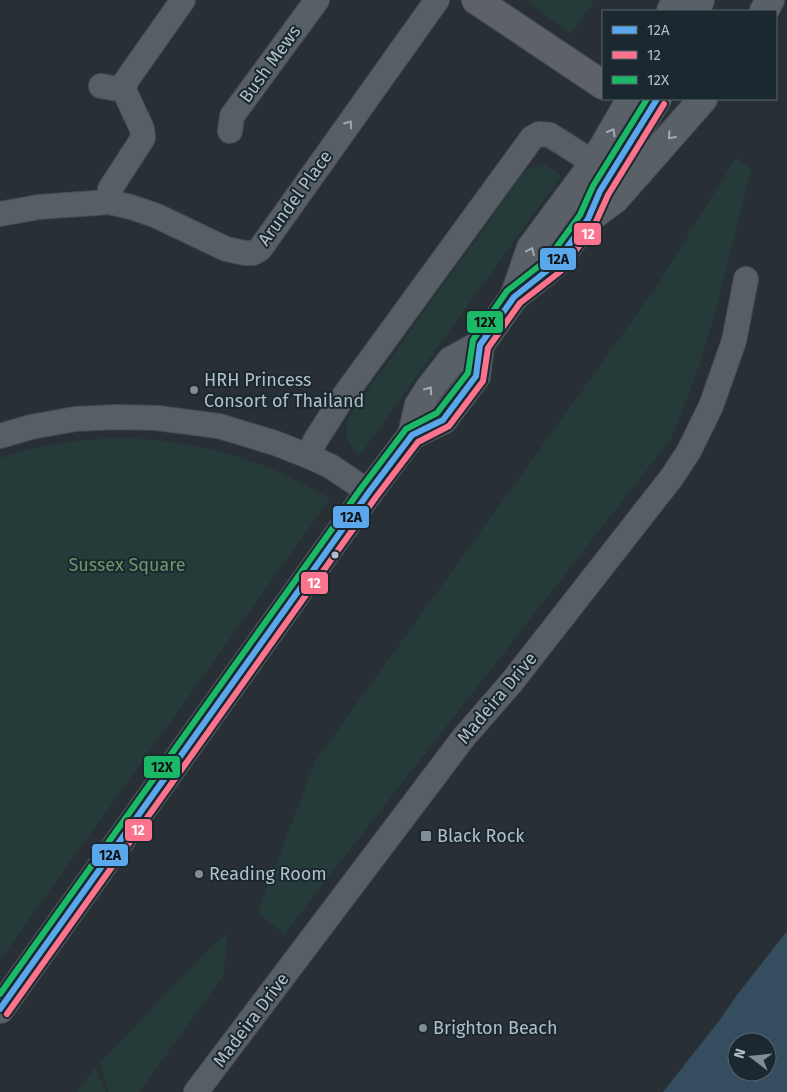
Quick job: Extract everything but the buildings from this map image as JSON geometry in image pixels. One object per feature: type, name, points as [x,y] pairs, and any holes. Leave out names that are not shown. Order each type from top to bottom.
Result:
[{"type":"main road","points":[[476,0],[602,84]]},
{"type":"main road","points":[[514,297],[531,248],[594,163],[629,100]]},
{"type":"main road","points":[[0,1009],[369,492],[412,435],[419,405],[430,388],[451,361],[480,345],[514,297],[554,265],[588,219],[600,191],[656,100]]},
{"type":"main road","points":[[588,219],[615,199],[702,100]]},
{"type":"street","points":[[108,202],[110,189],[143,138],[142,129],[113,88],[130,73],[183,0]]},
{"type":"street","name":"Bush Mews","points":[[230,131],[232,116],[317,0]]},
{"type":"street","name":"Arundel Place","points":[[0,214],[39,207],[108,202],[151,213],[226,248],[253,253],[260,249],[437,0]]},
{"type":"street","points":[[308,456],[325,424],[341,400],[532,138],[539,134],[550,134],[594,163]]},
{"type":"street","name":"Madeira Drive","points":[[196,1092],[464,738],[511,683],[672,477],[689,451],[711,406],[734,341],[746,279]]},
{"type":"street","points":[[0,436],[31,427],[75,419],[117,417],[157,418],[218,426],[275,443],[308,456],[330,466],[369,492]]},
{"type":"green space","points":[[525,0],[595,0],[571,34]]},
{"type":"green space","points":[[736,158],[751,169],[707,341],[684,408],[670,440],[284,934],[258,912],[315,762],[655,289]]},
{"type":"green space","points":[[544,164],[561,176],[360,455],[352,447],[347,437],[346,432],[350,415],[522,175],[527,169]]},
{"type":"green space","name":"Sussex Square","points":[[126,438],[206,448],[231,455],[256,463],[305,484],[329,498],[329,500],[0,960],[0,458],[62,443]]},
{"type":"green space","points":[[228,933],[223,976],[139,1092],[109,1092],[100,1063],[209,949]]},
{"type":"green space","points":[[95,1067],[106,1092],[76,1092],[79,1089]]},
{"type":"water","points":[[787,931],[787,1092],[663,1092]]},
{"type":"transit line","name":"12X","points":[[0,994],[362,487],[406,429],[437,413],[468,373],[473,340],[507,291],[548,259],[580,215],[593,186],[646,100]]},
{"type":"transit line","name":"12A","points":[[0,1009],[369,492],[412,435],[443,420],[476,376],[480,345],[514,297],[554,265],[588,219],[600,191],[656,100]]},
{"type":"transit line","name":"12","points":[[7,1014],[376,497],[418,442],[449,426],[483,381],[488,348],[520,303],[561,271],[595,224],[608,195],[664,104]]},
{"type":"place","name":"HRH Princess Consort of Thailand","points":[[194,390]]},
{"type":"place","name":"Black Rock","points":[[426,836]]},
{"type":"place","name":"Reading Room","points":[[199,874]]},
{"type":"place","name":"Brighton Beach","points":[[423,1028]]}]
